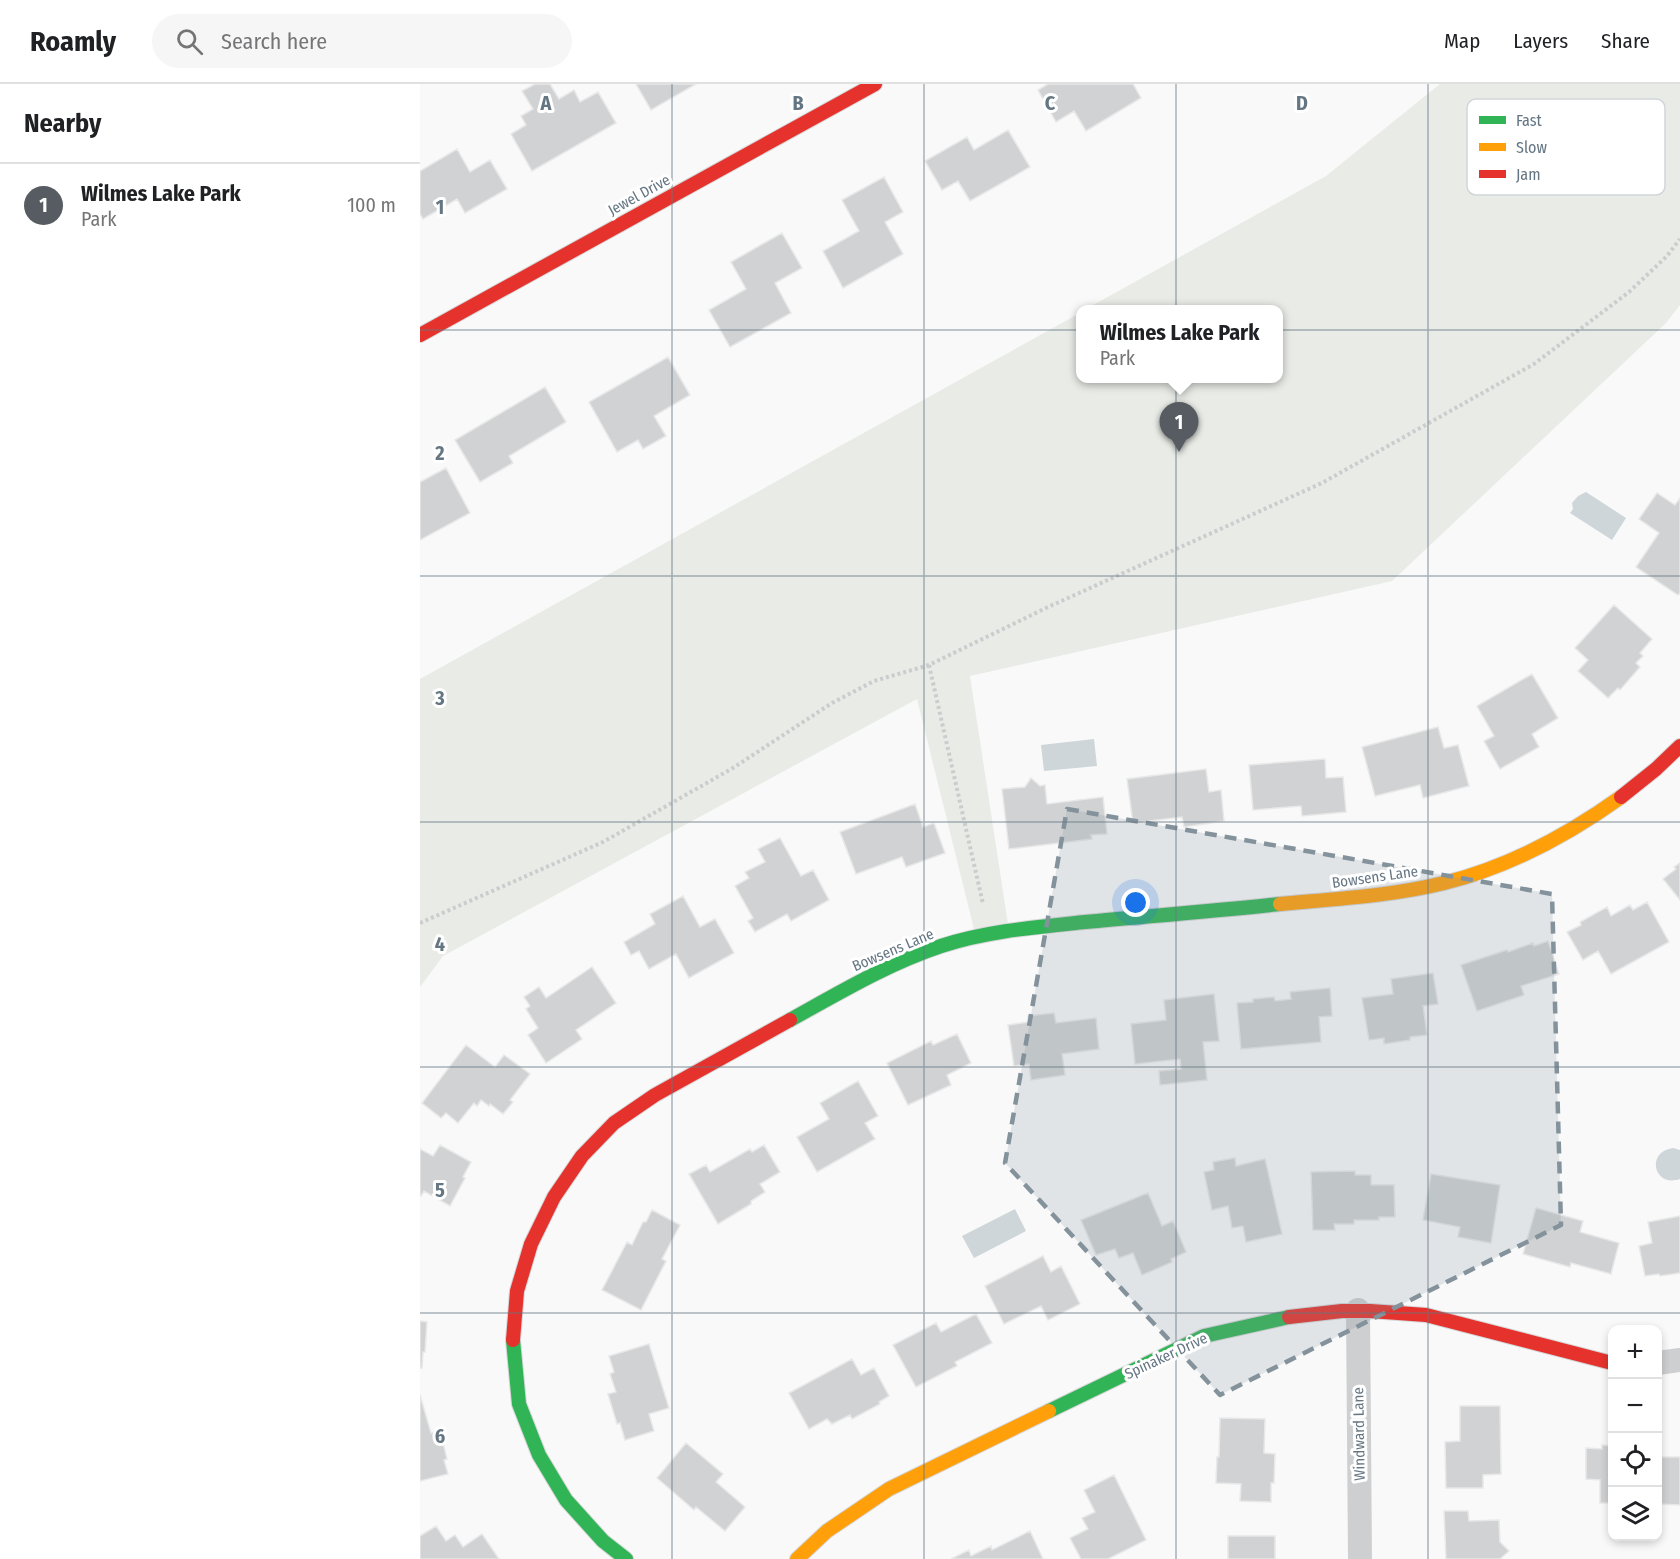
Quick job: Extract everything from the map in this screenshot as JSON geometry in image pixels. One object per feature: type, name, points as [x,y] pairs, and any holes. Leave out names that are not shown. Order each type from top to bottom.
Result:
[{"type":"street","name":"Jewel Drive","points":[[420,335],[875,84]]},
{"type":"street","name":"Bowsens Lane","points":[[626,1559],[603,1541],[566,1500],[538,1455],[519,1404],[513,1346],[517,1291],[531,1244],[554,1197],[582,1156],[614,1123],[655,1095],[859,982],[892,965],[942,946],[990,934],[1033,928],[1362,896],[1447,882],[1497,866],[1575,827],[1625,794],[1680,746]]},
{"type":"street","name":"Spinaker Drive","points":[[797,1559],[827,1531],[889,1489],[1204,1336],[1251,1324],[1304,1314],[1358,1310],[1426,1315],[1608,1362]]},
{"type":"street","name":"Windward Lane","points":[[1358,1310],[1360,1559]]},
{"type":"street","points":[[1662,1362],[1680,1360]]},
{"type":"path","points":[[420,923],[603,842],[733,768],[832,703],[874,681],[929,665],[1046,608],[1322,483],[1534,364],[1629,292],[1667,256],[1680,239]]},
{"type":"path","points":[[929,665],[990,934]]},
{"type":"highlighted area","points":[[1067,809],[1552,894],[1561,1225],[1220,1395],[1005,1163]]},
{"type":"shaded area","points":[[1440,84],[1680,84],[1680,305],[1666,323],[1392,581],[970,676],[1009,931],[976,937],[917,699],[443,956],[420,987],[420,679],[1076,315],[1076,383],[1283,383],[1283,305],[1093,305],[1326,176]]},
{"type":"shaded area","points":[[1586,492],[1626,518],[1612,540],[1570,513],[1573,509],[1572,503]]},
{"type":"shaded area","points":[[1094,739],[1097,766],[1044,771],[1041,745]]},
{"type":"shaded area","points":[[1673,1148],[1680,1150],[1680,1179],[1664,1179],[1656,1168],[1656,1162],[1664,1151]]},
{"type":"shaded area","points":[[1015,1209],[1026,1231],[974,1258],[962,1236]]},
{"type":"building","points":[[535,84],[550,84],[559,99],[574,90],[580,102],[598,92],[616,123],[532,171],[511,134],[526,125],[521,116],[533,109],[522,91]]},
{"type":"building","points":[[636,84],[696,84],[651,110]]},
{"type":"building","points":[[1048,84],[1133,84],[1141,98],[1086,131],[1074,111],[1056,122],[1038,90]]},
{"type":"building","points":[[1008,130],[1030,167],[970,201],[958,181],[942,190],[925,161],[967,137],[974,150]]},
{"type":"building","points":[[457,149],[470,172],[490,160],[507,189],[465,213],[457,199],[423,219],[420,214],[420,171]]},
{"type":"building","points":[[884,177],[903,212],[885,222],[903,254],[843,288],[823,251],[859,231],[842,200]]},
{"type":"building","points":[[782,233],[802,268],[775,283],[791,313],[730,347],[709,310],[746,289],[731,262]]},
{"type":"building","points":[[668,357],[690,395],[654,416],[666,436],[643,449],[638,440],[617,452],[589,402]]},
{"type":"building","points":[[545,387],[566,422],[509,456],[513,463],[480,482],[455,440]]},
{"type":"building","points":[[446,468],[470,513],[420,540],[420,482]]},
{"type":"building","points":[[1657,493],[1675,505],[1680,498],[1680,593],[1678,595],[1636,567],[1659,533],[1639,519]]},
{"type":"building","points":[[1614,605],[1652,639],[1640,653],[1643,656],[1636,663],[1640,667],[1620,690],[1618,688],[1608,698],[1578,671],[1588,660],[1575,648]]},
{"type":"building","points":[[1532,674],[1558,718],[1532,734],[1539,747],[1500,769],[1484,741],[1494,736],[1477,706]]},
{"type":"building","points":[[1438,727],[1444,748],[1458,745],[1469,786],[1423,798],[1420,785],[1375,796],[1362,747]]},
{"type":"building","points":[[1325,759],[1326,778],[1343,777],[1346,812],[1302,816],[1301,806],[1253,810],[1249,765]]},
{"type":"building","points":[[1206,769],[1209,792],[1221,790],[1224,821],[1184,827],[1182,817],[1133,823],[1127,779]]},
{"type":"building","points":[[1031,778],[1040,786],[1045,785],[1047,804],[1103,797],[1107,834],[1091,835],[1092,839],[1009,849],[1002,789],[1025,787]]},
{"type":"building","points":[[915,804],[923,827],[934,823],[945,853],[906,867],[902,857],[856,874],[840,832]]},
{"type":"building","points":[[780,838],[801,876],[813,870],[829,900],[791,921],[787,914],[755,932],[748,921],[753,918],[735,886],[749,878],[745,872],[765,862],[758,849]]},
{"type":"building","points":[[1680,863],[1680,900],[1663,879]]},
{"type":"building","points":[[683,896],[700,927],[715,919],[734,953],[689,978],[676,954],[649,969],[639,951],[631,955],[624,942],[655,924],[650,914]]},
{"type":"building","points":[[1647,902],[1669,942],[1611,974],[1598,951],[1583,960],[1567,932],[1607,907],[1611,916],[1630,905],[1633,910]]},
{"type":"building","points":[[1548,941],[1559,974],[1521,986],[1524,995],[1477,1011],[1461,965],[1507,950],[1508,952],[1533,943],[1534,946]]},
{"type":"building","points":[[592,967],[616,1003],[576,1030],[582,1039],[546,1063],[528,1035],[538,1028],[526,1009],[530,1006],[524,997],[539,987],[546,998]]},
{"type":"building","points":[[1433,973],[1438,1004],[1423,1006],[1427,1035],[1384,1044],[1384,1038],[1369,1040],[1362,998],[1393,994],[1391,979]]},
{"type":"building","points":[[1330,988],[1332,1016],[1319,1017],[1321,1042],[1241,1049],[1237,1003],[1274,997],[1275,1001],[1291,999],[1290,992]]},
{"type":"building","points":[[1214,994],[1219,1041],[1203,1042],[1207,1080],[1160,1085],[1159,1071],[1181,1069],[1180,1059],[1135,1064],[1131,1024],[1166,1020],[1164,1000]]},
{"type":"building","points":[[1054,1013],[1056,1023],[1096,1018],[1099,1049],[1062,1054],[1065,1075],[1031,1080],[1029,1064],[1014,1066],[1008,1025],[1029,1022],[1028,1016]]},
{"type":"building","points":[[957,1034],[971,1063],[947,1075],[951,1085],[908,1105],[887,1063],[931,1041],[933,1045]]},
{"type":"building","points":[[466,1045],[495,1067],[504,1055],[530,1074],[510,1100],[513,1102],[503,1114],[481,1100],[477,1106],[474,1103],[458,1123],[446,1113],[441,1118],[422,1103]]},
{"type":"building","points":[[858,1081],[878,1116],[865,1123],[875,1139],[817,1172],[797,1137],[829,1119],[820,1103]]},
{"type":"building","points":[[440,1145],[471,1162],[450,1206],[424,1191],[420,1195],[420,1149],[433,1156]]},
{"type":"building","points":[[764,1145],[780,1172],[760,1184],[765,1192],[751,1201],[751,1204],[718,1224],[689,1174],[706,1165],[710,1172],[750,1149],[752,1152]]},
{"type":"building","points":[[1235,1158],[1236,1166],[1265,1159],[1282,1234],[1246,1242],[1243,1226],[1232,1228],[1228,1206],[1212,1210],[1204,1172],[1214,1170],[1213,1162]]},
{"type":"building","points":[[1355,1171],[1355,1175],[1371,1175],[1371,1185],[1394,1185],[1395,1217],[1379,1217],[1379,1220],[1354,1220],[1354,1224],[1334,1224],[1335,1230],[1313,1230],[1311,1172]]},
{"type":"building","points":[[1431,1174],[1500,1185],[1491,1243],[1458,1237],[1460,1227],[1423,1220]]},
{"type":"building","points":[[1148,1193],[1162,1226],[1173,1221],[1186,1252],[1171,1259],[1172,1262],[1142,1275],[1133,1253],[1119,1258],[1115,1249],[1096,1255],[1081,1220]]},
{"type":"building","points":[[1536,1208],[1583,1221],[1580,1232],[1619,1243],[1611,1274],[1571,1263],[1570,1267],[1523,1254]]},
{"type":"building","points":[[652,1210],[680,1225],[662,1259],[666,1261],[641,1310],[602,1290],[627,1242],[632,1245],[643,1222],[646,1222]]},
{"type":"building","points":[[1680,1216],[1680,1273],[1645,1276],[1639,1246],[1652,1243],[1648,1222]]},
{"type":"building","points":[[1043,1256],[1051,1272],[1061,1266],[1080,1304],[1048,1320],[1041,1306],[1004,1324],[985,1286]]},
{"type":"building","points":[[976,1314],[992,1343],[955,1362],[957,1366],[916,1387],[893,1345],[936,1323],[941,1332]]},
{"type":"building","points":[[420,1321],[427,1322],[422,1368],[420,1368]]},
{"type":"building","points":[[649,1344],[669,1408],[649,1414],[654,1431],[625,1440],[620,1423],[617,1424],[608,1394],[616,1392],[610,1374],[614,1372],[609,1356]]},
{"type":"building","points":[[852,1359],[861,1375],[874,1368],[889,1396],[879,1402],[880,1404],[852,1419],[850,1415],[832,1424],[827,1419],[809,1429],[789,1393]]},
{"type":"building","points":[[420,1395],[431,1433],[440,1430],[448,1474],[420,1481]]},
{"type":"building","points":[[1460,1406],[1500,1406],[1501,1474],[1483,1475],[1483,1488],[1446,1488],[1445,1442],[1460,1441]]},
{"type":"building","points":[[1220,1418],[1265,1419],[1264,1453],[1275,1454],[1271,1502],[1240,1501],[1241,1484],[1216,1483]]},
{"type":"building","points":[[686,1443],[723,1474],[716,1482],[745,1507],[725,1531],[696,1507],[694,1510],[657,1478]]},
{"type":"building","points":[[1602,1445],[1608,1446],[1608,1503],[1600,1503],[1600,1480],[1586,1479],[1586,1448],[1602,1449]]},
{"type":"building","points":[[1662,1457],[1680,1457],[1680,1505],[1662,1504]]},
{"type":"building","points":[[1114,1475],[1146,1540],[1108,1559],[1081,1559],[1070,1538],[1088,1529],[1082,1518],[1095,1512],[1084,1490]]},
{"type":"building","points":[[1444,1511],[1468,1511],[1469,1521],[1499,1520],[1500,1542],[1509,1551],[1500,1559],[1446,1559]]},
{"type":"building","points":[[436,1526],[446,1541],[455,1535],[463,1547],[482,1534],[499,1559],[420,1559],[420,1536]]},
{"type":"building","points":[[1030,1531],[1043,1559],[951,1559],[969,1550],[971,1556],[991,1546],[992,1550]]},
{"type":"building","points":[[1228,1536],[1275,1536],[1275,1559],[1228,1559]]},
{"type":"traffic: fast","points":[[790,1020],[902,961],[958,941],[1012,930],[1280,904]]},
{"type":"traffic: fast","points":[[1049,1411],[1204,1336],[1289,1317]]},
{"type":"traffic: fast","points":[[513,1340],[519,1404],[539,1455],[566,1500],[603,1541],[626,1559]]},
{"type":"traffic: slow","points":[[1280,904],[1404,891],[1468,876],[1515,859],[1559,837],[1621,797]]},
{"type":"traffic: slow","points":[[797,1559],[827,1531],[889,1489],[1049,1411]]},
{"type":"traffic: jam","points":[[420,335],[875,84]]},
{"type":"traffic: jam","points":[[1621,797],[1680,746]]},
{"type":"traffic: jam","points":[[513,1340],[517,1291],[531,1244],[554,1197],[582,1156],[614,1123],[655,1095],[790,1020]]},
{"type":"traffic: jam","points":[[1289,1317],[1342,1311],[1426,1315],[1608,1362]]},
{"type":"place","name":"Wilmes Lake Park","points":[[1179,452]]}]
